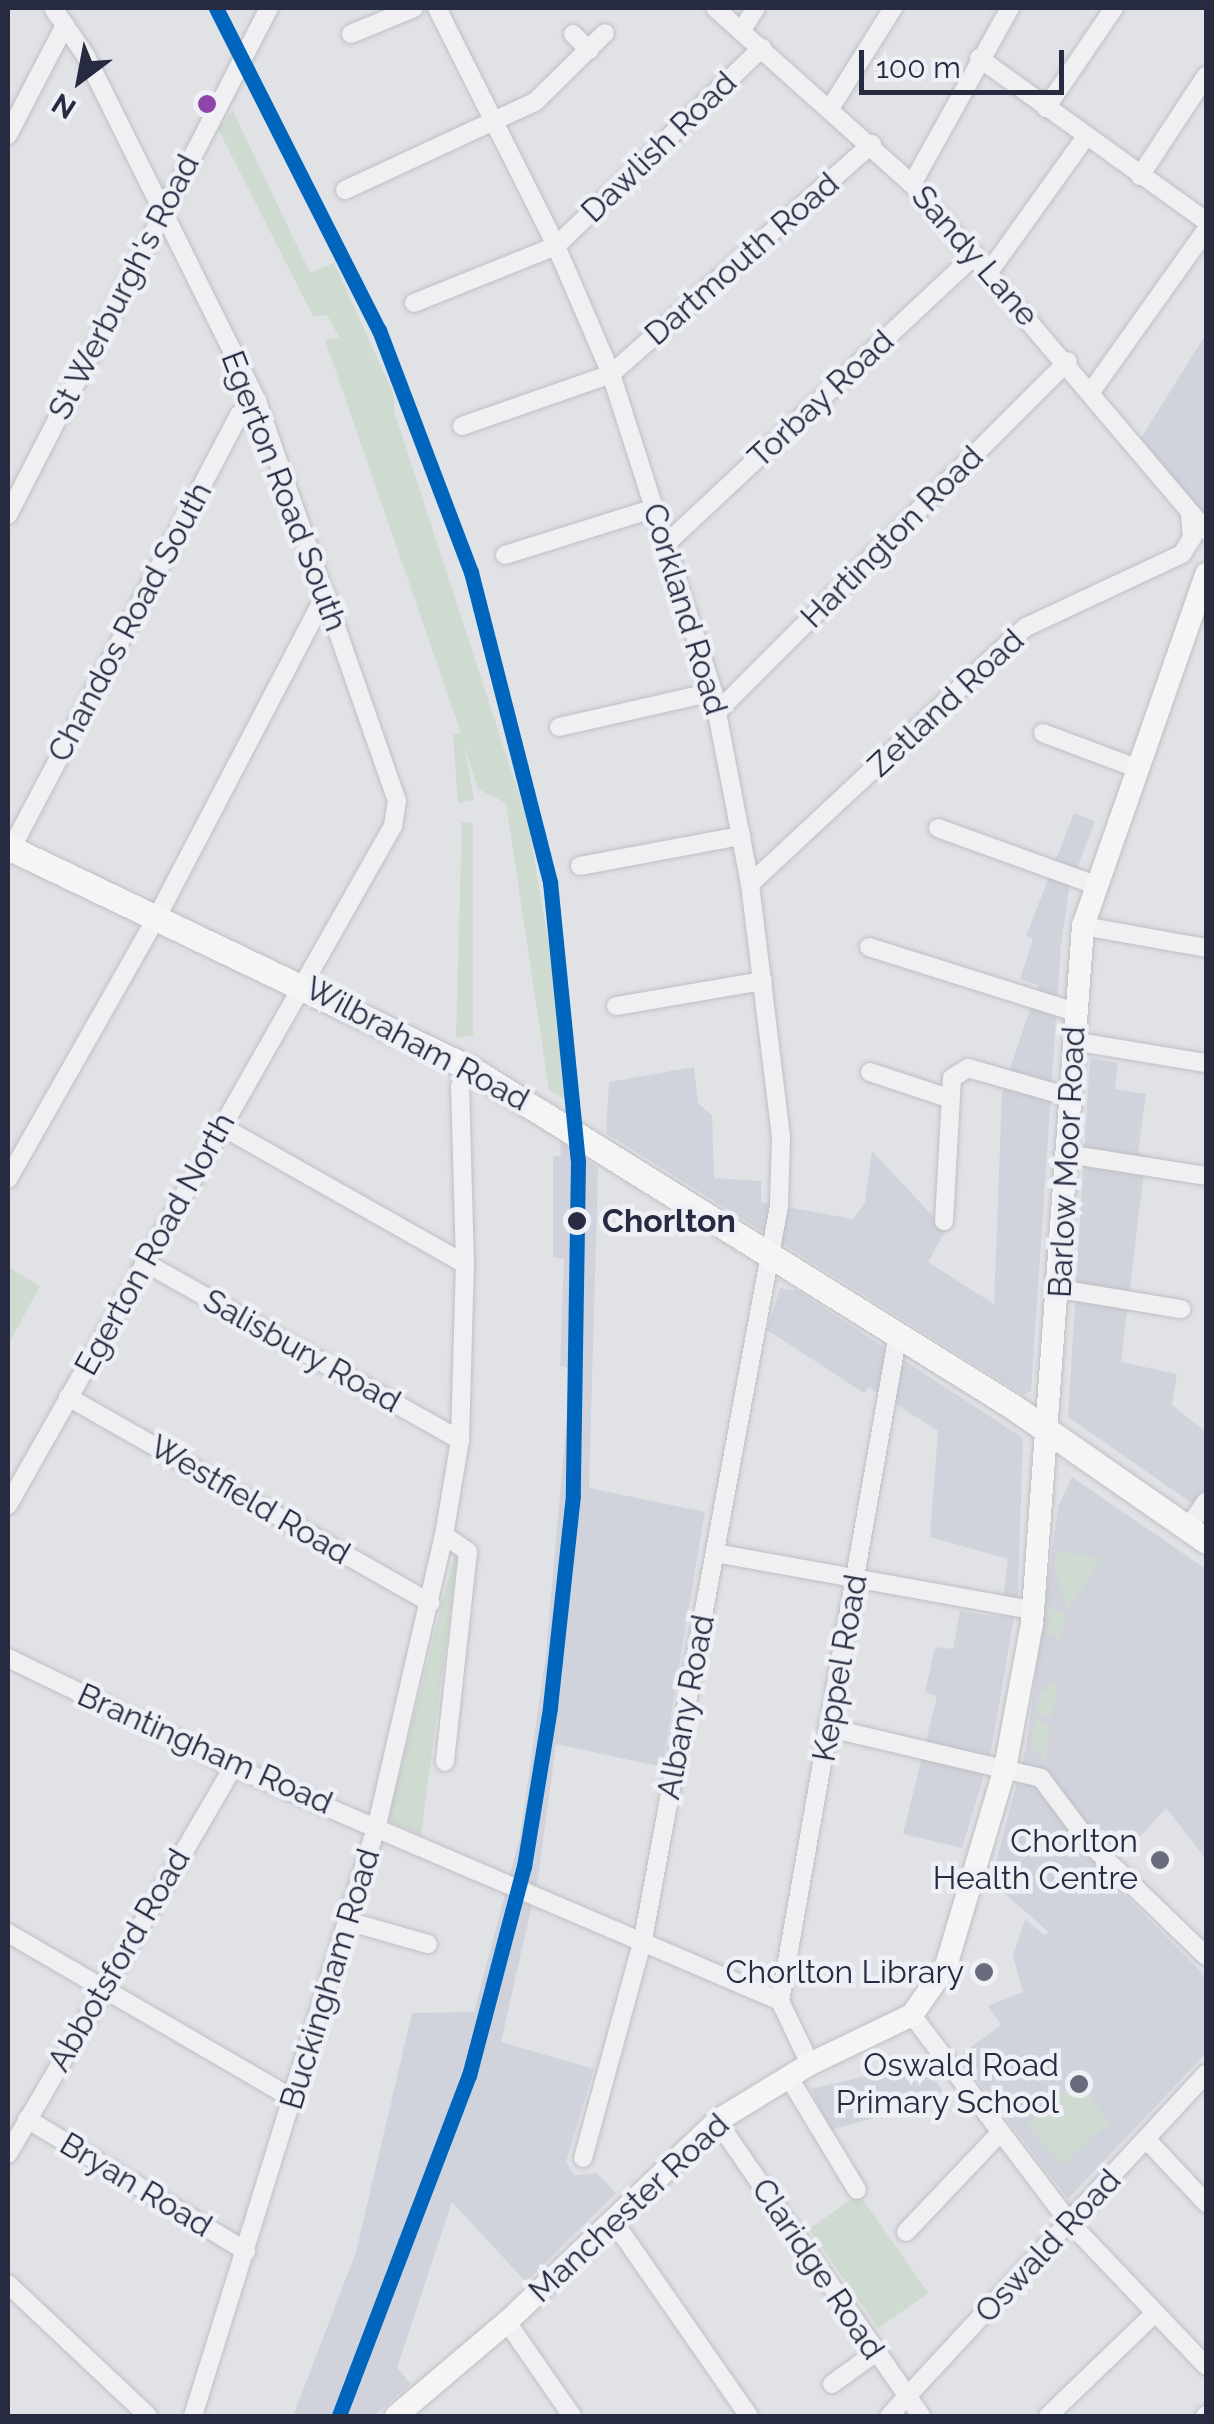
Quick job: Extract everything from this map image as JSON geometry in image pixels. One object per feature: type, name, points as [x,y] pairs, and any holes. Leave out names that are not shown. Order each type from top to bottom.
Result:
[{"type":"highway","name":"Wilbraham Road","points":[[9,850],[158,915],[466,1066],[769,1251],[1050,1431],[1197,1535]]},
{"type":"main road","name":"Barlow Moor Road","points":[[1005,1768],[1033,1610],[1050,1431],[1082,926],[1206,574]]},
{"type":"main road","name":"Manchester Road","points":[[399,2416],[507,2322],[717,2121],[810,2064],[912,2015],[946,1966],[1005,1768]]},
{"type":"street","name":"Egerton Road South","points":[[53,8],[66,25],[257,401],[397,801],[392,826],[303,984]]},
{"type":"street","name":"St Werburgh's Road","points":[[9,508],[269,8]]},
{"type":"street","points":[[352,34],[414,8]]},
{"type":"street","name":"Corkland Road","points":[[437,8],[498,123],[611,374],[715,702],[750,884],[782,1171],[769,1251]]},
{"type":"street","name":"Sandy Lane","points":[[715,8],[831,107],[912,184],[1092,389],[1206,531]]},
{"type":"street","points":[[742,30],[756,8]]},
{"type":"street","points":[[831,107],[892,8]]},
{"type":"street","points":[[912,184],[1010,8]]},
{"type":"street","points":[[1046,108],[1114,8]]},
{"type":"street","points":[[8,135],[66,25]]},
{"type":"street","points":[[345,190],[498,123],[536,102],[605,32]]},
{"type":"street","points":[[573,34],[588,50]]},
{"type":"street","name":"Dawlish Road","points":[[556,246],[762,48]]},
{"type":"street","points":[[979,58],[1085,138],[1206,221]]},
{"type":"street","points":[[1140,176],[1206,76]]},
{"type":"street","points":[[989,272],[1085,138]]},
{"type":"street","name":"Dartmouth Road","points":[[611,374],[872,144]]},
{"type":"street","points":[[1092,389],[1206,230]]},
{"type":"street","points":[[414,303],[556,246]]},
{"type":"street","name":"Torbay Road","points":[[666,542],[975,255]]},
{"type":"street","name":"Hartington Road","points":[[715,702],[1068,362]]},
{"type":"street","points":[[462,426],[611,374]]},
{"type":"street","name":"Chandos Road South","points":[[9,850],[239,414],[257,401]]},
{"type":"street","points":[[505,555],[655,508]]},
{"type":"street","name":"Zetland Road","points":[[750,884],[1026,627],[1178,556],[1192,538],[1190,513]]},
{"type":"street","points":[[8,1179],[158,915],[326,594]]},
{"type":"street","points":[[559,727],[715,702]]},
{"type":"street","points":[[1042,733],[1136,768]]},
{"type":"street","points":[[938,828],[1094,884]]},
{"type":"street","points":[[580,866],[741,836]]},
{"type":"street","points":[[1082,926],[1206,948]]},
{"type":"street","points":[[869,948],[1075,1012]]},
{"type":"street","points":[[616,1006],[763,981]]},
{"type":"street","name":"Egerton Road North","points":[[8,1505],[303,984]]},
{"type":"street","points":[[1073,1041],[1206,1063]]},
{"type":"street","name":"Buckingham Road","points":[[193,2416],[377,1825],[431,1603],[460,1440],[465,1264],[460,1088],[466,1066]]},
{"type":"street","points":[[944,1221],[952,1078],[968,1068],[1070,1097]]},
{"type":"street","points":[[870,1072],[948,1098]]},
{"type":"street","points":[[221,1126],[465,1264]]},
{"type":"street","points":[[1066,1154],[1206,1176]]},
{"type":"street","name":"Albany Road","points":[[582,2158],[643,1939],[769,1251]]},
{"type":"street","name":"Salisbury Road","points":[[144,1262],[460,1440]]},
{"type":"street","points":[[1060,1289],[1181,1310]]},
{"type":"street","name":"Keppel Road","points":[[780,2001],[898,1334]]},
{"type":"street","name":"Westfield Road","points":[[68,1397],[431,1603]]},
{"type":"street","points":[[1197,1535],[1206,1501]]},
{"type":"street","points":[[444,1535],[468,1552],[445,1762]]},
{"type":"street","points":[[715,1554],[1033,1610]]},
{"type":"street","name":"Brantingham Road","points":[[8,1658],[234,1767],[476,1866],[558,1906],[643,1939],[780,2001]]},
{"type":"street","points":[[830,1728],[1040,1778],[1092,1846],[1206,1956]]},
{"type":"street","name":"Abbotsford Road","points":[[8,2154],[100,1986],[234,1767]]},
{"type":"street","points":[[347,1920],[428,1944]]},
{"type":"street","points":[[8,1933],[293,2098]]},
{"type":"street","points":[[780,2001],[810,2064]]},
{"type":"street","points":[[912,2015],[1070,2222],[1206,2366]]},
{"type":"street","name":"Oswald Road","points":[[889,2416],[1206,2074]]},
{"type":"street","points":[[788,2076],[857,2190]]},
{"type":"street","name":"Bryan Road","points":[[27,2119],[246,2250]]},
{"type":"street","name":"Claridge Road","points":[[717,2121],[921,2416]]},
{"type":"street","points":[[906,2232],[1000,2134]]},
{"type":"street","points":[[1146,2140],[1206,2203]]},
{"type":"street","points":[[614,2222],[748,2416]]},
{"type":"street","points":[[8,2284],[148,2416]]},
{"type":"street","points":[[1048,2416],[1156,2314]]},
{"type":"street","points":[[507,2322],[572,2416]]},
{"type":"street","points":[[832,2384],[875,2353]]},
{"type":"shaded area","points":[[233,111],[310,273],[334,263],[394,395],[394,411],[528,822],[557,994],[565,1099],[549,1090],[506,803],[478,789],[464,745],[474,800],[458,803],[453,734],[461,733],[325,340],[339,337],[327,315],[313,316],[218,129]]},
{"type":"shaded area","points":[[1206,334],[1206,518],[1141,438]]},
{"type":"shaded area","points":[[1074,813],[1095,821],[1069,890],[1061,946],[1031,1391],[1023,1395],[606,1133],[609,1082],[694,1067],[698,1103],[712,1115],[714,1178],[761,1181],[761,1202],[853,1219],[865,1202],[872,1151],[946,1230],[928,1262],[994,1304],[1002,1093],[1038,985],[1020,979],[1033,939],[1026,936]]},
{"type":"shaded area","points":[[462,822],[473,823],[473,1036],[456,1037]]},
{"type":"shaded area","points":[[1090,1058],[1118,1063],[1115,1089],[1146,1094],[1138,1153],[1146,1155],[1121,1362],[1177,1374],[1172,1405],[1206,1432],[1206,1513],[1068,1417]]},
{"type":"shaded area","points":[[560,1141],[598,1168],[589,1488],[705,1512],[662,1767],[556,1744],[538,1878],[501,2042],[594,2069],[566,2162],[574,2175],[597,2173],[616,2193],[526,2282],[452,2202],[397,2368],[411,2384],[374,2416],[293,2416],[356,2252],[412,2013],[474,2012],[520,1837],[546,1654],[571,1369],[560,1366],[564,1259],[553,1257],[553,1156],[561,1156]]},
{"type":"shaded area","points":[[8,1267],[40,1286],[8,1345]]},
{"type":"shaded area","points":[[780,1288],[798,1291],[1023,1438],[1018,1594],[991,1752],[962,1848],[903,1834],[937,1696],[925,1692],[935,1647],[953,1649],[960,1611],[1001,1617],[1008,1559],[930,1537],[938,1431],[869,1387],[864,1393],[767,1330]]},
{"type":"shaded area","points":[[1072,1477],[1206,1569],[1206,1859],[1166,1808],[1105,1875],[1206,1977],[1206,2053],[1068,2199],[959,2056],[1001,2025],[988,2006],[1023,1992],[1013,1956],[1025,1919],[1044,1935],[1048,1932],[991,1881],[1026,1748],[1058,1507]]},
{"type":"shaded area","points":[[1056,1551],[1101,1559],[1068,1610],[1054,1565]]},
{"type":"shaded area","points":[[458,1552],[421,1835],[388,1821]]},
{"type":"shaded area","points":[[1048,1608],[1066,1615],[1060,1640],[1049,1633]]},
{"type":"shaded area","points":[[1058,1678],[1052,1718],[1036,1715],[1040,1694]]},
{"type":"shaded area","points":[[1035,1720],[1050,1723],[1045,1761],[1031,1745]]},
{"type":"shaded area","points":[[923,2063],[943,2090],[925,2104],[830,2130],[811,2089]]},
{"type":"shaded area","points":[[1076,2082],[1111,2122],[1062,2165],[1027,2125]]},
{"type":"shaded area","points":[[859,2194],[928,2293],[878,2328],[809,2229]]},
{"type":"transit line","points":[[216,8],[379,330],[471,572],[550,882],[578,1161],[573,1495],[550,1708],[524,1866],[469,2075],[339,2416]]},
{"type":"place","name":"Chorlton","points":[[577,1221]]},
{"type":"place","name":"Chorlton Health Centre","points":[[1160,1860]]},
{"type":"place","name":"Chorlton Library","points":[[984,1972]]},
{"type":"place","name":"Oswald Road Primary School","points":[[1079,2084]]}]
